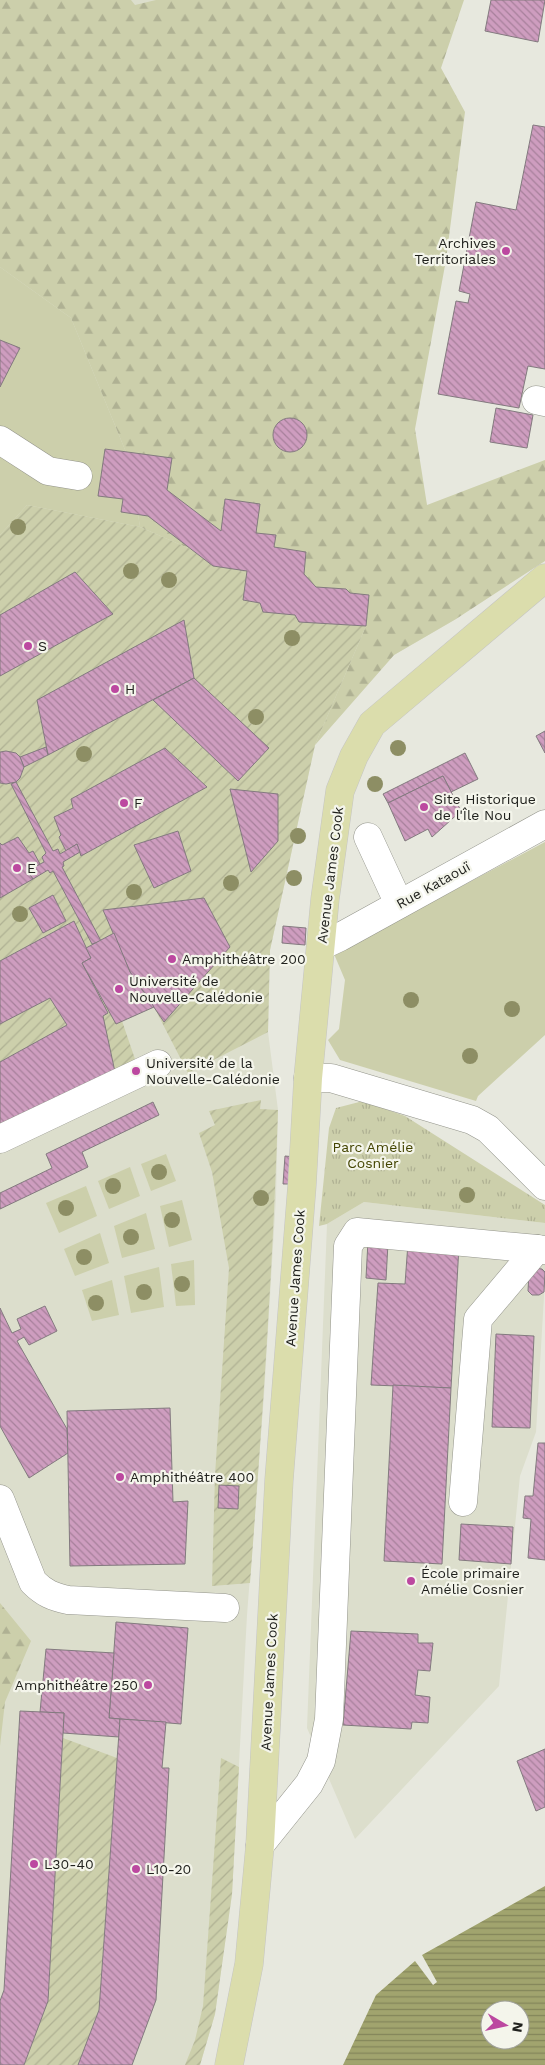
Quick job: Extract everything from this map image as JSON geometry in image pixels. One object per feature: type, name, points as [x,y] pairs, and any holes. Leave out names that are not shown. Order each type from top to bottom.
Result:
[{"type":"main road","name":"Avenue James Cook","points":[[229,2065],[249,1964],[260,1845],[279,1480],[302,1185],[308,1078],[325,900],[340,791],[354,756],[372,724],[545,578]]},
{"type":"street","points":[[0,440],[48,471],[78,476]]},
{"type":"street","name":"Rue Kataouï","points":[[321,946],[545,824]]},
{"type":"street","points":[[368,836],[399,904]]},
{"type":"street","points":[[0,1139],[158,1064]]},
{"type":"street","points":[[308,1078],[331,1078],[472,1120],[488,1129],[545,1186]]},
{"type":"street","points":[[260,1845],[309,1784],[320,1761],[329,1719],[348,1246],[356,1232],[541,1250]]},
{"type":"street","points":[[463,1502],[478,1318],[541,1250]]},
{"type":"street","points":[[0,1499],[33,1582],[42,1591],[53,1597],[68,1600],[225,1608]]},
{"type":"shaded area","name":"Université de la Nouvelle-Calédonie","points":[[0,0],[298,0],[456,619],[394,655],[315,745],[270,950],[268,1032],[278,1110],[276,1197],[264,1396],[247,1615],[232,1894],[215,2014],[200,2065],[0,2065]]},
{"type":"shaded area","name":"École primaire Amélie Cosnier","points":[[364,1202],[545,1223],[545,1279],[536,1432],[520,1476],[499,1686],[355,1839],[307,1728],[327,1224]]},
{"type":"shaded area","points":[[545,1886],[545,2065],[343,2065],[376,1995],[415,1961],[433,1985],[437,1982],[422,1955]]},
{"type":"green space","points":[[0,0],[131,0],[135,5],[156,0],[464,0],[441,68],[465,112],[446,260],[415,429],[427,505],[545,460],[545,561],[456,619],[394,655],[315,745],[366,626],[140,527],[130,462],[71,318],[0,267]]},
{"type":"green space","points":[[0,267],[71,318],[130,462],[140,527],[27,505],[0,535]]},
{"type":"green space","points":[[27,505],[140,527],[366,626],[315,745],[270,950],[268,1032],[188,1073],[154,1007],[122,1021],[135,1059],[115,1072],[0,1096],[0,535]]},
{"type":"green space","points":[[545,842],[545,1035],[478,1096],[476,1101],[340,1060],[328,1040],[339,1029],[345,980],[334,954]]},
{"type":"green space","points":[[261,1100],[260,1109],[278,1110],[267,1346],[250,1583],[212,1586],[215,1475],[229,1268],[212,1172],[199,1133],[215,1125],[209,1111]]},
{"type":"green space","name":"Parc Amélie Cosnier","points":[[363,1101],[405,1116],[545,1205],[545,1223],[364,1202],[327,1224],[319,1226],[329,1128],[336,1108]]},
{"type":"green space","points":[[166,1154],[176,1181],[151,1191],[141,1164]]},
{"type":"green space","points":[[130,1167],[140,1196],[109,1209],[98,1181]]},
{"type":"green space","points":[[86,1186],[97,1216],[59,1233],[46,1203]]},
{"type":"green space","points":[[182,1200],[192,1240],[169,1247],[160,1206]]},
{"type":"green space","points":[[146,1213],[155,1249],[122,1258],[114,1226]]},
{"type":"green space","points":[[100,1233],[109,1263],[75,1276],[64,1249]]},
{"type":"green space","points":[[194,1260],[195,1305],[176,1306],[171,1264]]},
{"type":"green space","points":[[159,1267],[164,1307],[131,1313],[124,1276]]},
{"type":"green space","points":[[112,1280],[119,1315],[92,1321],[82,1290]]},
{"type":"green space","points":[[0,1603],[31,1641],[5,1702],[0,1746]]},
{"type":"green space","points":[[63,1738],[117,1758],[99,2010],[78,2065],[24,2065],[48,2001]]},
{"type":"green space","points":[[221,1758],[239,1767],[232,1894],[215,2014],[200,2065],[185,2065],[195,2040],[203,2006]]},
{"type":"building","points":[[491,0],[545,0],[538,42],[485,31]]},
{"type":"building","name":"Archives Territoriales","points":[[533,125],[545,127],[545,369],[528,366],[519,408],[438,394],[456,301],[468,303],[470,294],[459,291],[476,202],[516,210]]},
{"type":"building","points":[[0,340],[20,348],[0,387]]},
{"type":"building","points":[[496,408],[533,415],[527,448],[490,442]]},
{"type":"building","points":[[290,418],[302,423],[307,435],[302,447],[290,452],[278,447],[273,435],[278,423]]},
{"type":"building","points":[[105,449],[172,458],[167,490],[221,531],[225,499],[260,504],[256,533],[276,535],[274,547],[306,552],[304,574],[316,587],[346,589],[350,593],[369,595],[366,626],[299,622],[295,615],[263,612],[260,603],[243,600],[247,571],[213,566],[148,516],[121,512],[123,499],[98,496]]},
{"type":"building","name":"S","points":[[75,572],[113,614],[0,676],[0,615]]},
{"type":"building","name":"H","points":[[184,620],[194,678],[48,755],[37,700]]},
{"type":"building","points":[[194,678],[269,748],[238,781],[153,700]]},
{"type":"building","points":[[545,731],[545,753],[536,736]]},
{"type":"building","points":[[46,747],[48,755],[24,767],[20,757]]},
{"type":"building","name":"F","points":[[165,748],[207,787],[81,856],[77,844],[66,851],[59,837],[61,835],[54,817],[73,808],[71,799]]},
{"type":"building","points":[[0,752],[16,753],[24,767],[20,778],[16,782],[6,784],[0,783]]},
{"type":"building","points":[[465,753],[478,779],[451,792],[443,776],[388,803],[383,794]]},
{"type":"building","name":"Site Historique de l'Île Nou","points":[[443,776],[461,811],[432,837],[428,829],[405,841],[388,803]]},
{"type":"building","points":[[16,782],[53,851],[58,849],[60,854],[77,844],[80,852],[63,862],[64,866],[62,867],[101,941],[92,944],[53,871],[50,873],[48,870],[33,879],[27,871],[44,862],[42,857],[46,853],[11,784]]},
{"type":"building","points":[[230,789],[278,794],[278,841],[251,872]]},
{"type":"building","points":[[178,831],[191,871],[154,888],[134,845]]},
{"type":"building","name":"E","points":[[18,837],[29,853],[33,851],[40,864],[27,871],[33,879],[0,898],[0,843],[2,845]]},
{"type":"building","points":[[53,895],[66,921],[43,933],[29,908]]},
{"type":"building","name":"Amphithéâtre 200","points":[[204,898],[230,947],[164,1022],[130,972],[103,910]]},
{"type":"building","points":[[74,921],[91,958],[82,963],[108,1013],[103,1016],[115,1072],[0,1126],[0,1062],[67,1025],[50,998],[0,1024],[0,961]]},
{"type":"building","points":[[283,926],[306,928],[305,945],[282,943]]},
{"type":"building","name":"Université de Nouvelle-Calédonie","points":[[114,933],[130,972],[154,1007],[116,1024],[82,963],[91,958],[86,948]]},
{"type":"building","points":[[153,1102],[159,1115],[82,1152],[88,1167],[0,1209],[0,1193],[52,1168],[46,1154]]},
{"type":"building","points":[[285,1156],[296,1157],[294,1184],[283,1184]]},
{"type":"building","points":[[368,1241],[388,1243],[386,1280],[366,1278]]},
{"type":"building","points":[[408,1243],[459,1246],[451,1388],[371,1385],[378,1283],[405,1284]]},
{"type":"building","points":[[533,1268],[542,1269],[545,1272],[544,1292],[539,1295],[532,1295],[528,1291],[529,1272]]},
{"type":"building","points":[[45,1306],[57,1331],[29,1345],[24,1337],[17,1341],[67,1429],[68,1453],[29,1478],[0,1426],[0,1308],[12,1333],[21,1329],[17,1319]]},
{"type":"building","points":[[496,1334],[534,1336],[530,1428],[492,1427]]},
{"type":"building","points":[[393,1385],[451,1388],[442,1564],[384,1561]]},
{"type":"building","name":"Amphithéâtre 400","points":[[170,1408],[173,1502],[188,1501],[185,1564],[70,1566],[67,1411]]},
{"type":"building","points":[[538,1443],[545,1443],[545,1560],[528,1558],[531,1519],[523,1518],[525,1496],[533,1496]]},
{"type":"building","points":[[219,1485],[239,1486],[238,1509],[218,1508]]},
{"type":"building","points":[[461,1524],[513,1527],[511,1564],[459,1560]]},
{"type":"building","name":"Amphithéâtre 250","points":[[116,1622],[188,1628],[181,1724],[109,1718]]},
{"type":"building","points":[[351,1631],[418,1634],[418,1643],[433,1643],[430,1671],[418,1670],[415,1695],[430,1697],[428,1723],[412,1722],[411,1729],[343,1725]]},
{"type":"building","points":[[46,1649],[114,1653],[109,1718],[120,1719],[119,1737],[63,1733],[64,1713],[40,1712]]},
{"type":"building","name":"L30-40","points":[[20,1711],[64,1713],[48,2001],[24,2065],[0,2065],[0,2001],[4,1990]]},
{"type":"building","name":"L10-20","points":[[120,1719],[166,1722],[162,1768],[169,1768],[156,2000],[132,2065],[78,2065],[99,2010]]},
{"type":"building","points":[[545,1749],[545,1807],[536,1811],[517,1761]]},
{"type":"place","name":"Archives Territoriales","points":[[506,251]]},
{"type":"place","name":"S","points":[[28,646]]},
{"type":"place","name":"H","points":[[115,689]]},
{"type":"place","name":"F","points":[[124,803]]},
{"type":"place","name":"Site Historique de l'Île Nou","points":[[424,807]]},
{"type":"place","name":"E","points":[[17,868]]},
{"type":"place","name":"Amphithéâtre 200","points":[[172,959]]},
{"type":"place","name":"Université de Nouvelle-Calédonie","points":[[119,989]]},
{"type":"place","name":"Université de la Nouvelle-Calédonie","points":[[136,1071]]},
{"type":"place","name":"Amphithéâtre 400","points":[[120,1477]]},
{"type":"place","name":"École primaire Amélie Cosnier","points":[[411,1581]]},
{"type":"place","name":"Amphithéâtre 250","points":[[148,1685]]},
{"type":"place","name":"L30-40","points":[[34,1864]]},
{"type":"place","name":"L10-20","points":[[136,1869]]}]
